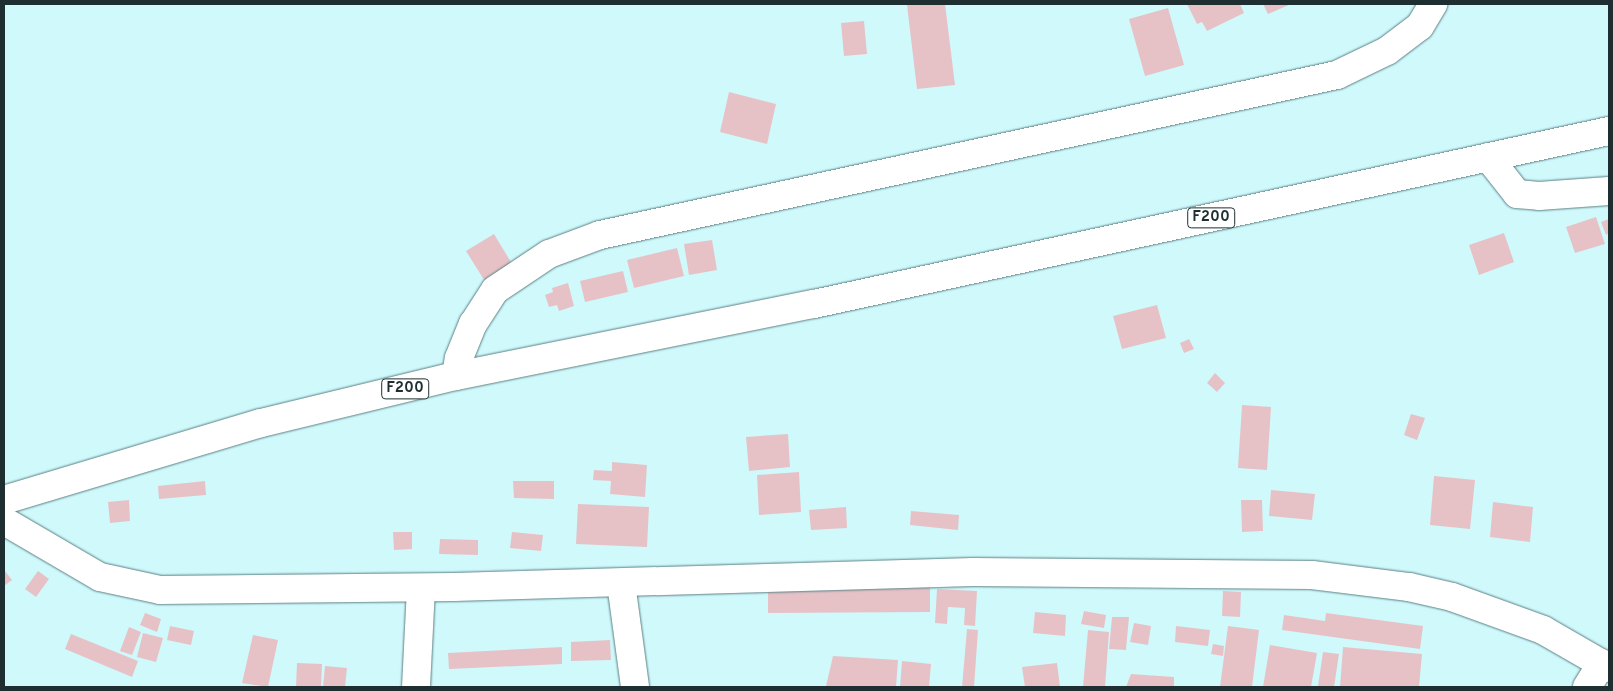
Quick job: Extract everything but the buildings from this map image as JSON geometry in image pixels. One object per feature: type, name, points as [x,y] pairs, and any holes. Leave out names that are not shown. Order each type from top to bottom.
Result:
[{"type":"street","points":[[456,376],[459,358],[473,324],[495,290],[548,254],[600,235],[1337,75],[1387,51],[1420,26],[1433,4]]},
{"type":"street","name":"F200","points":[[4,500],[261,423],[456,376],[814,304],[1609,131]]},
{"type":"street","points":[[1488,157],[1517,194],[1539,196],[1609,191]]},
{"type":"street","points":[[4,521],[100,578],[129,586],[160,590],[421,588],[973,572],[1312,575],[1409,586],[1452,597],[1543,630],[1606,666],[1587,687]]},
{"type":"street","points":[[621,583],[635,687]]},
{"type":"street","points":[[416,687],[421,588]]}]
